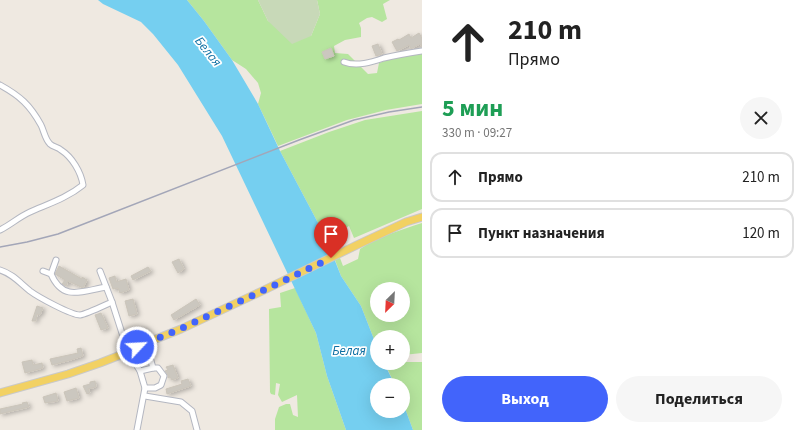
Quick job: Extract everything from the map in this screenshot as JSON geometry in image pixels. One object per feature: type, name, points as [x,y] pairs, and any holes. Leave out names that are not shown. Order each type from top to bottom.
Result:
[{"type":"main road","points":[[0,394],[68,374],[128,352],[260,292],[406,222],[422,217]]},
{"type":"street","points":[[344,62],[349,64],[373,63],[383,59],[422,51]]},
{"type":"street","points":[[0,85],[16,94],[31,108],[47,140],[51,145],[61,149],[74,162],[83,186],[54,203],[23,216],[0,230]]},
{"type":"street","points":[[56,260],[51,274],[54,283],[62,291],[77,293],[106,287]]},
{"type":"street","points":[[0,270],[7,272],[32,292],[72,313],[81,315],[112,302]]},
{"type":"street","points":[[43,271],[51,274]]},
{"type":"street","points":[[100,271],[112,302],[128,352],[140,370],[145,388],[145,396],[136,430]]},
{"type":"street","points":[[146,343],[154,368]]},
{"type":"street","points":[[140,370],[158,368],[164,376],[162,385],[154,388],[145,388]]},
{"type":"street","points":[[145,396],[181,402],[192,411],[197,430]]},
{"type":"green space","points":[[187,0],[258,0],[268,21],[311,36],[320,14],[317,0],[390,0],[383,4],[387,19],[382,22],[372,17],[359,23],[361,28],[361,37],[345,40],[334,46],[335,53],[348,54],[368,74],[377,73],[379,63],[422,53],[422,104],[386,110],[347,120],[278,146],[258,104],[261,93],[258,83],[246,69],[232,60]]},
{"type":"green space","points":[[258,0],[317,0],[320,14],[311,36],[292,44],[268,21]]},
{"type":"green space","points":[[422,111],[422,209],[354,238],[349,226],[326,238],[280,151],[365,120]]},
{"type":"green space","points":[[422,223],[422,353],[410,354],[410,330],[370,330],[361,306],[341,276],[335,260],[340,258],[343,266],[358,259],[360,249],[375,240]]},
{"type":"green space","points":[[295,288],[316,333],[327,376],[346,430],[275,430],[275,419],[279,407],[290,404],[293,415],[298,417],[297,395],[282,402],[278,395],[280,384],[276,383],[275,395],[271,394],[270,392],[269,309],[281,307],[280,293]]},
{"type":"green space","points":[[410,362],[422,362],[422,430],[413,430],[409,418],[410,418],[410,378],[392,378],[388,370],[410,370]]},
{"type":"water","name":"Белая","points":[[98,0],[187,0],[204,21],[232,60],[258,104],[280,151],[326,238],[341,276],[361,306],[370,330],[370,370],[388,370],[392,378],[370,378],[370,418],[409,418],[413,430],[346,430],[327,376],[316,333],[222,136],[178,65],[153,34],[141,22],[103,4]]},
{"type":"building","points":[[419,33],[422,38],[422,47],[420,44],[411,49],[409,45],[397,51],[392,42],[409,34],[411,38]]},
{"type":"building","points":[[378,44],[382,54],[376,56],[372,46]]},
{"type":"building","points":[[331,48],[334,56],[325,59],[322,52]]},
{"type":"building","points":[[179,259],[184,269],[178,273],[172,262]]},
{"type":"building","points":[[59,266],[82,279],[82,277],[87,280],[83,288],[68,281],[66,286],[62,284],[65,280],[55,274]]},
{"type":"building","points":[[148,267],[151,271],[133,280],[131,276]]},
{"type":"building","points":[[115,276],[116,282],[126,279],[129,290],[120,293],[118,288],[113,289],[109,278]]},
{"type":"building","points":[[133,299],[137,314],[129,316],[125,301]]},
{"type":"building","points":[[196,299],[200,305],[174,320],[171,315]]},
{"type":"building","points":[[37,306],[43,308],[40,315],[37,314],[36,321],[32,321]]},
{"type":"building","points":[[101,313],[108,328],[101,330],[95,315]]},
{"type":"building","points":[[145,328],[146,334],[135,337],[134,331]]},
{"type":"building","points":[[81,348],[83,356],[52,365],[50,359],[78,353],[77,349]]},
{"type":"building","points":[[32,360],[33,365],[42,363],[43,368],[25,373],[22,362]]},
{"type":"building","points":[[173,365],[178,378],[172,380],[170,377],[168,378],[165,371],[168,370],[166,367]]},
{"type":"building","points":[[188,379],[191,386],[167,394],[166,389],[182,384],[181,381]]},
{"type":"building","points":[[95,381],[96,387],[88,389],[90,393],[87,394],[83,386]]},
{"type":"building","points":[[76,388],[79,398],[67,401],[64,392]]},
{"type":"building","points":[[56,393],[58,401],[45,403],[43,397]]},
{"type":"building","points":[[27,402],[29,407],[0,414],[0,409]]},
{"type":"railway","points":[[0,247],[58,234],[354,120],[389,112],[422,107]]},
{"type":"route","points":[[137,347],[180,329],[331,258]]}]
